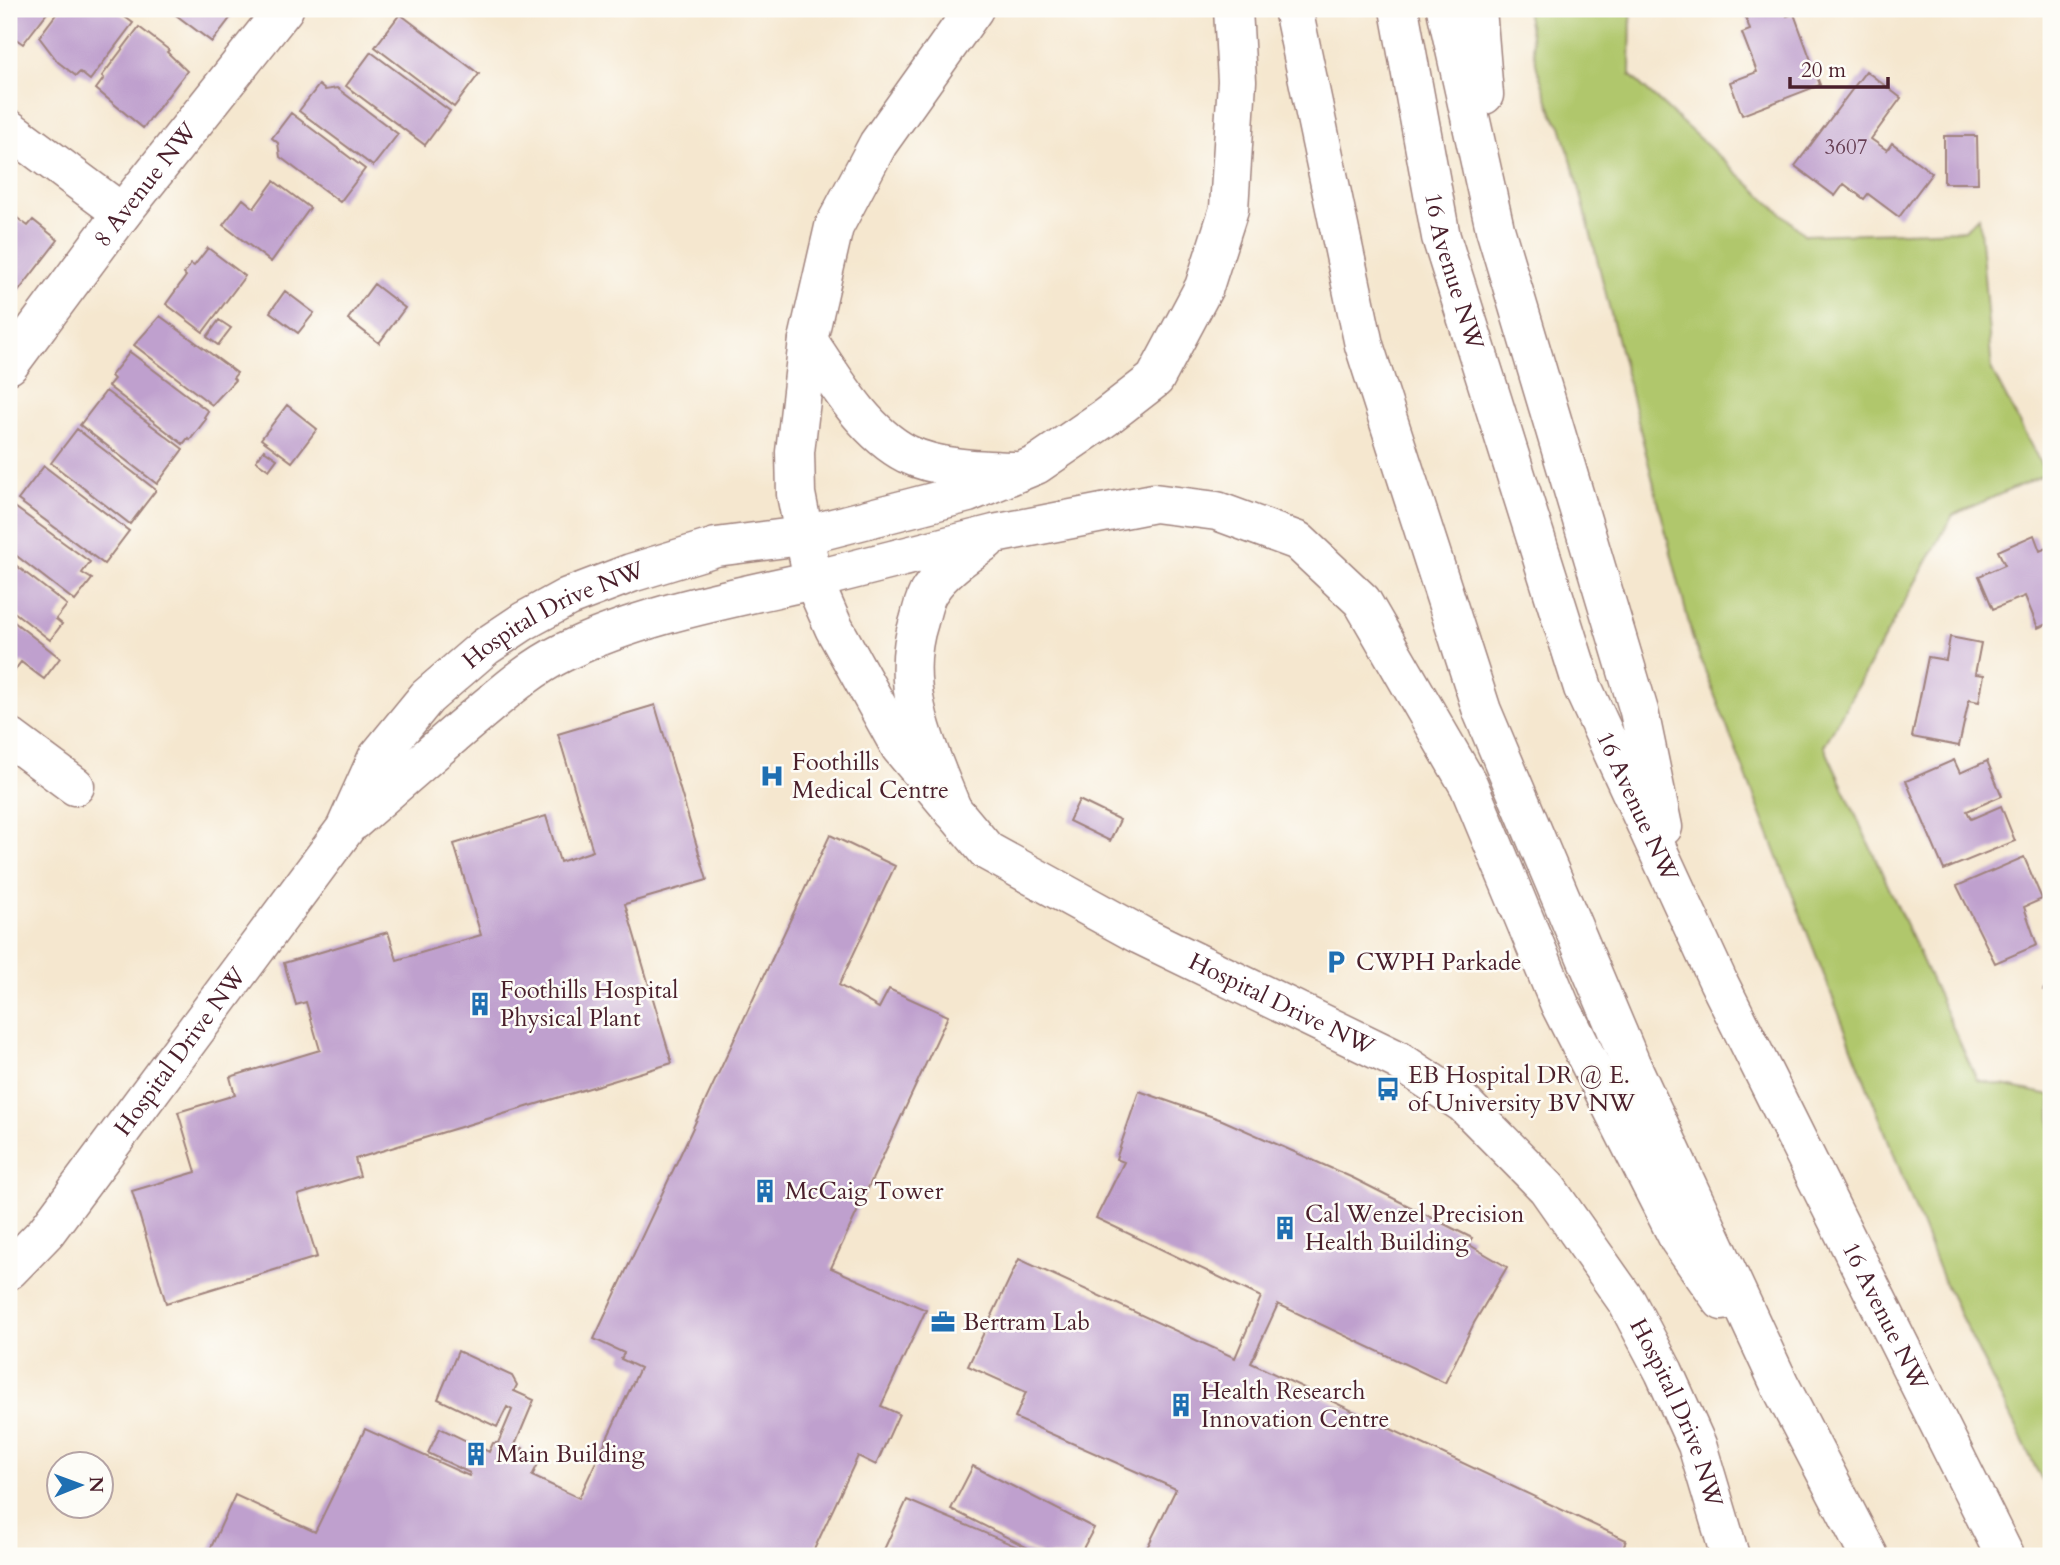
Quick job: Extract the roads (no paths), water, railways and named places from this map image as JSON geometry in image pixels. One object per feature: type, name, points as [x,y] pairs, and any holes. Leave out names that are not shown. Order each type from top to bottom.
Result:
[{"type":"main road","name":"8 Avenue NW","points":[[9,365],[122,213],[284,9]]},
{"type":"main road","points":[[974,9],[878,144],[834,227],[808,340],[795,452],[796,494],[802,536],[968,493],[1036,466],[1155,379],[1204,287],[1229,209],[1237,81],[1233,9]]},
{"type":"main road","points":[[1293,9],[1364,345],[1482,711],[1631,1064],[1779,1383],[1869,1556]]},
{"type":"main road","name":"16 Avenue NW","points":[[1399,9],[1441,237],[1578,675],[1718,982],[2005,1556]]},
{"type":"main road","points":[[1446,9],[1495,229],[1639,712],[1677,891]]},
{"type":"main road","points":[[1477,9],[1495,229]]},
{"type":"main road","points":[[9,129],[122,213]]},
{"type":"main road","points":[[808,340],[834,380],[870,423],[908,454],[981,470],[1023,471]]},
{"type":"main road","points":[[813,580],[995,534],[1154,503],[1217,511],[1298,541],[1362,601],[1469,786],[1560,1005],[1679,1240],[1779,1383]]},
{"type":"main road","points":[[953,811],[928,749],[911,695],[911,655],[929,591],[954,564],[995,534]]},
{"type":"main road","name":"Hospital Drive NW","points":[[9,1270],[46,1232],[345,829],[377,758],[427,697],[485,647],[524,621],[568,597],[631,573],[716,547],[802,536],[813,580],[834,628],[900,747],[987,851],[1131,930],[1398,1060],[1473,1113],[1547,1188],[1627,1302],[1698,1445],[1730,1556]]},
{"type":"main road","name":"Hospital Drive NW","points":[[345,829],[506,691],[559,654],[625,628],[729,598],[813,580]]},
{"type":"main road","points":[[9,737],[75,786]]},
{"type":"place","name":"Foothills Medical Centre","points":[[772,776]]},
{"type":"place","name":"CWPH Parkade","points":[[1336,962]]},
{"type":"place","name":"Foothills Hospital Physical Plant","points":[[480,1004]]},
{"type":"place","name":"EB Hospital DR @ E. of University BV NW","points":[[1388,1089]]},
{"type":"place","name":"McCaig Tower","points":[[765,1191]]},
{"type":"place","name":"Cal Wenzel Precision Health Building","points":[[1285,1228]]},
{"type":"place","name":"Bertram Lab","points":[[943,1322]]},
{"type":"place","name":"Health Research Innovation Centre","points":[[1181,1405]]},
{"type":"place","name":"Main Building","points":[[476,1454]]}]
